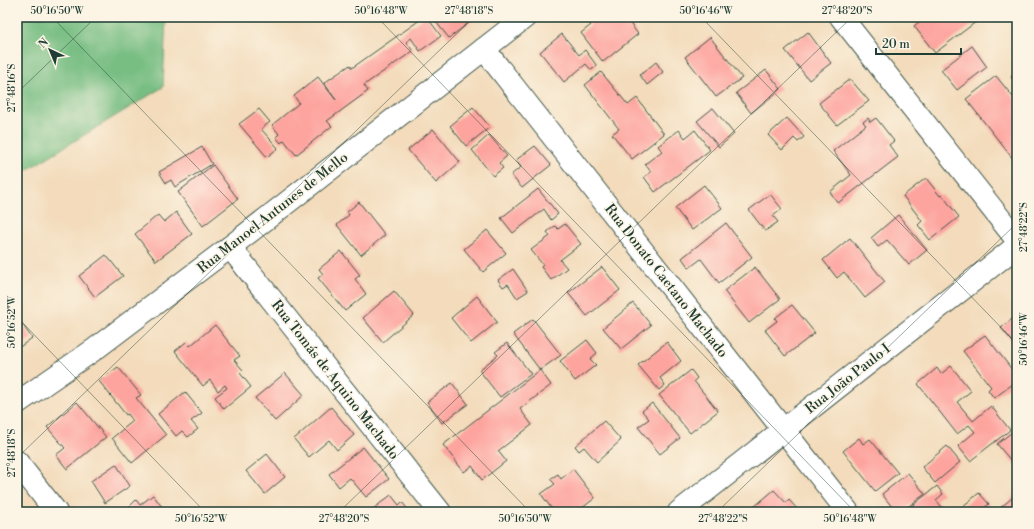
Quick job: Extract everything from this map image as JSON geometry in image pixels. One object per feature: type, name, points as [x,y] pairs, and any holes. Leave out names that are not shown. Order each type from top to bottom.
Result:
[{"type":"street","name":"Rua Manoel Antunes de Mello","points":[[17,404],[95,349],[230,247],[525,17]]},
{"type":"street","points":[[841,17],[1017,240]]},
{"type":"street","name":"Rua Donato Caetano Machado","points":[[484,49],[848,512]]},
{"type":"street","name":"Rua João Paulo I","points":[[679,512],[1017,246]]},
{"type":"street","name":"Rua Tomás de Aquino Machado","points":[[230,247],[440,512]]},
{"type":"street","points":[[17,462],[56,512]]},
{"type":"green space","points":[[17,17],[166,17],[163,87],[17,176]]},
{"type":"building","points":[[424,17],[427,17],[441,36],[420,51],[411,38],[406,42],[413,51],[364,85],[368,91],[327,121],[332,126],[296,155],[284,140],[281,143],[276,137],[279,134],[272,125],[299,103],[294,96],[318,77],[336,100],[324,83],[350,65],[352,68]]},
{"type":"building","points":[[432,17],[474,17],[475,18],[449,38]]},
{"type":"building","points":[[592,17],[625,17],[638,34],[603,62],[581,33],[591,25],[588,21]]},
{"type":"building","points":[[923,17],[981,18],[935,53],[914,26],[924,18]]},
{"type":"building","points":[[808,32],[831,63],[809,80],[785,50]]},
{"type":"building","points":[[562,34],[579,55],[585,50],[597,66],[591,70],[586,64],[564,82],[540,52]]},
{"type":"building","points":[[710,37],[742,78],[716,97],[685,57]]},
{"type":"building","points":[[972,46],[987,67],[957,90],[941,70]]},
{"type":"building","points":[[656,62],[663,72],[647,85],[640,75]]},
{"type":"building","points":[[766,70],[781,89],[751,113],[736,93]]},
{"type":"building","points":[[601,72],[628,105],[637,98],[664,134],[632,159],[612,134],[619,129],[585,85]]},
{"type":"building","points":[[1017,72],[1017,85],[1011,77]]},
{"type":"building","points":[[996,76],[1017,102],[1017,164],[966,99]]},
{"type":"building","points":[[850,79],[869,101],[837,125],[819,103]]},
{"type":"building","points":[[473,107],[490,127],[466,146],[450,126]]},
{"type":"building","points":[[713,108],[734,134],[719,147],[697,121]]},
{"type":"building","points":[[259,109],[270,122],[261,129],[278,148],[267,157],[239,124]]},
{"type":"building","points":[[787,118],[804,137],[798,142],[794,138],[782,150],[768,135]]},
{"type":"building","points":[[868,118],[870,122],[876,118],[894,141],[889,145],[898,157],[838,203],[830,192],[851,175],[833,151],[866,125],[863,122]]},
{"type":"building","points":[[433,129],[460,162],[436,183],[408,150]]},
{"type":"building","points":[[679,130],[685,138],[695,130],[710,150],[655,192],[644,177],[651,172],[645,164],[662,151],[658,146]]},
{"type":"building","points":[[489,135],[507,156],[499,163],[503,168],[493,176],[472,150]]},
{"type":"building","points":[[535,146],[551,165],[522,188],[511,175],[521,167],[516,160]]},
{"type":"building","points":[[202,147],[212,164],[175,187],[171,180],[166,183],[159,172]]},
{"type":"building","points":[[213,165],[238,199],[203,226],[178,192]]},
{"type":"building","points":[[926,178],[940,196],[942,195],[959,217],[930,240],[918,225],[922,221],[903,196]]},
{"type":"building","points":[[704,185],[722,208],[692,230],[675,208]]},
{"type":"building","points":[[538,189],[558,214],[551,220],[544,209],[513,233],[501,218]]},
{"type":"building","points":[[770,194],[782,209],[773,216],[778,222],[765,231],[749,210]]},
{"type":"building","points":[[359,202],[385,235],[361,255],[337,225],[349,215],[347,212]]},
{"type":"building","points":[[176,212],[192,234],[156,261],[135,234],[158,215],[164,222]]},
{"type":"building","points":[[898,215],[927,250],[909,265],[887,240],[878,247],[871,238]]},
{"type":"building","points":[[726,223],[752,257],[719,283],[701,259],[689,268],[682,258]]},
{"type":"building","points":[[565,224],[581,244],[560,260],[567,268],[551,280],[541,267],[543,265],[531,250],[550,236],[547,232],[555,226],[558,229]]},
{"type":"building","points":[[487,230],[506,253],[483,272],[464,249]]},
{"type":"building","points":[[850,238],[885,282],[865,298],[844,272],[837,278],[823,260]]},
{"type":"building","points":[[341,251],[360,275],[355,279],[366,294],[345,311],[318,278],[323,274],[319,269]]},
{"type":"building","points":[[106,255],[123,276],[95,297],[79,276]]},
{"type":"building","points":[[602,267],[620,290],[587,316],[568,293]]},
{"type":"building","points":[[755,267],[780,299],[749,323],[724,291]]},
{"type":"building","points":[[513,269],[528,291],[517,298],[508,284],[503,287],[498,280]]},
{"type":"building","points":[[394,291],[414,315],[383,342],[363,318]]},
{"type":"building","points":[[477,296],[497,322],[471,343],[451,318]]},
{"type":"building","points":[[633,303],[651,325],[621,349],[603,328]]},
{"type":"building","points":[[792,305],[815,333],[785,356],[765,330],[777,321],[775,318]]},
{"type":"building","points":[[1017,315],[1017,347],[1001,328]]},
{"type":"building","points":[[17,317],[32,338],[17,349]]},
{"type":"building","points":[[533,319],[561,355],[540,370],[513,334]]},
{"type":"building","points":[[215,325],[240,356],[234,360],[243,370],[240,373],[251,387],[224,409],[215,397],[227,388],[225,385],[218,391],[210,380],[203,386],[175,351],[186,342],[190,346]]},
{"type":"building","points":[[985,335],[1017,376],[1017,381],[994,398],[988,390],[991,387],[963,351]]},
{"type":"building","points":[[587,340],[597,353],[590,359],[596,365],[575,381],[560,361]]},
{"type":"building","points":[[667,342],[681,361],[660,378],[665,385],[659,390],[638,365]]},
{"type":"building","points":[[507,343],[531,374],[500,397],[479,370],[498,355],[495,352]]},
{"type":"building","points":[[951,366],[971,391],[957,402],[973,421],[991,406],[1010,430],[970,461],[958,446],[975,432],[969,425],[957,434],[918,384],[937,368],[941,374]]},
{"type":"building","points":[[118,367],[141,395],[136,398],[166,435],[132,463],[112,438],[133,421],[128,414],[126,415],[99,381]]},
{"type":"building","points":[[540,370],[551,385],[520,409],[532,425],[498,451],[506,461],[482,480],[472,466],[464,472],[443,445]]},
{"type":"building","points":[[691,370],[697,378],[694,381],[718,411],[690,433],[659,395]]},
{"type":"building","points":[[285,373],[304,395],[275,421],[255,398]]},
{"type":"building","points":[[452,383],[468,404],[442,423],[427,402]]},
{"type":"building","points":[[185,392],[202,413],[191,421],[198,429],[188,437],[182,431],[176,436],[158,414]]},
{"type":"building","points":[[77,402],[106,437],[67,469],[56,455],[65,448],[47,427]]},
{"type":"building","points":[[652,403],[680,438],[660,454],[638,427],[649,419],[642,411]]},
{"type":"building","points":[[331,407],[354,435],[337,450],[329,440],[309,457],[294,439]]},
{"type":"building","points":[[604,421],[621,440],[597,462],[584,447],[579,451],[575,446]]},
{"type":"building","points":[[1017,428],[1017,468],[997,444]]},
{"type":"building","points":[[859,438],[863,444],[870,439],[898,473],[875,491],[843,451]]},
{"type":"building","points":[[947,446],[960,462],[935,483],[922,467]]},
{"type":"building","points":[[363,447],[389,479],[366,497],[350,478],[339,487],[329,474]]},
{"type":"building","points":[[267,454],[285,477],[265,494],[246,471]]},
{"type":"building","points":[[116,464],[130,486],[105,503],[91,481]]},
{"type":"building","points":[[573,469],[595,498],[577,512],[554,512],[541,494],[555,484],[550,479],[558,474],[561,479]]},
{"type":"building","points":[[908,473],[925,494],[901,512],[896,512],[882,494]]},
{"type":"building","points":[[937,486],[943,494],[936,500],[946,512],[904,512]]},
{"type":"building","points":[[774,490],[786,503],[789,500],[800,512],[748,512]]},
{"type":"building","points":[[979,493],[989,504],[979,512],[966,512],[962,507]]},
{"type":"building","points":[[1017,494],[1017,512],[995,512]]},
{"type":"building","points":[[153,495],[166,512],[133,512],[129,507],[136,500],[140,505]]},
{"type":"building","points":[[391,495],[399,505],[402,502],[410,512],[369,512]]}]
